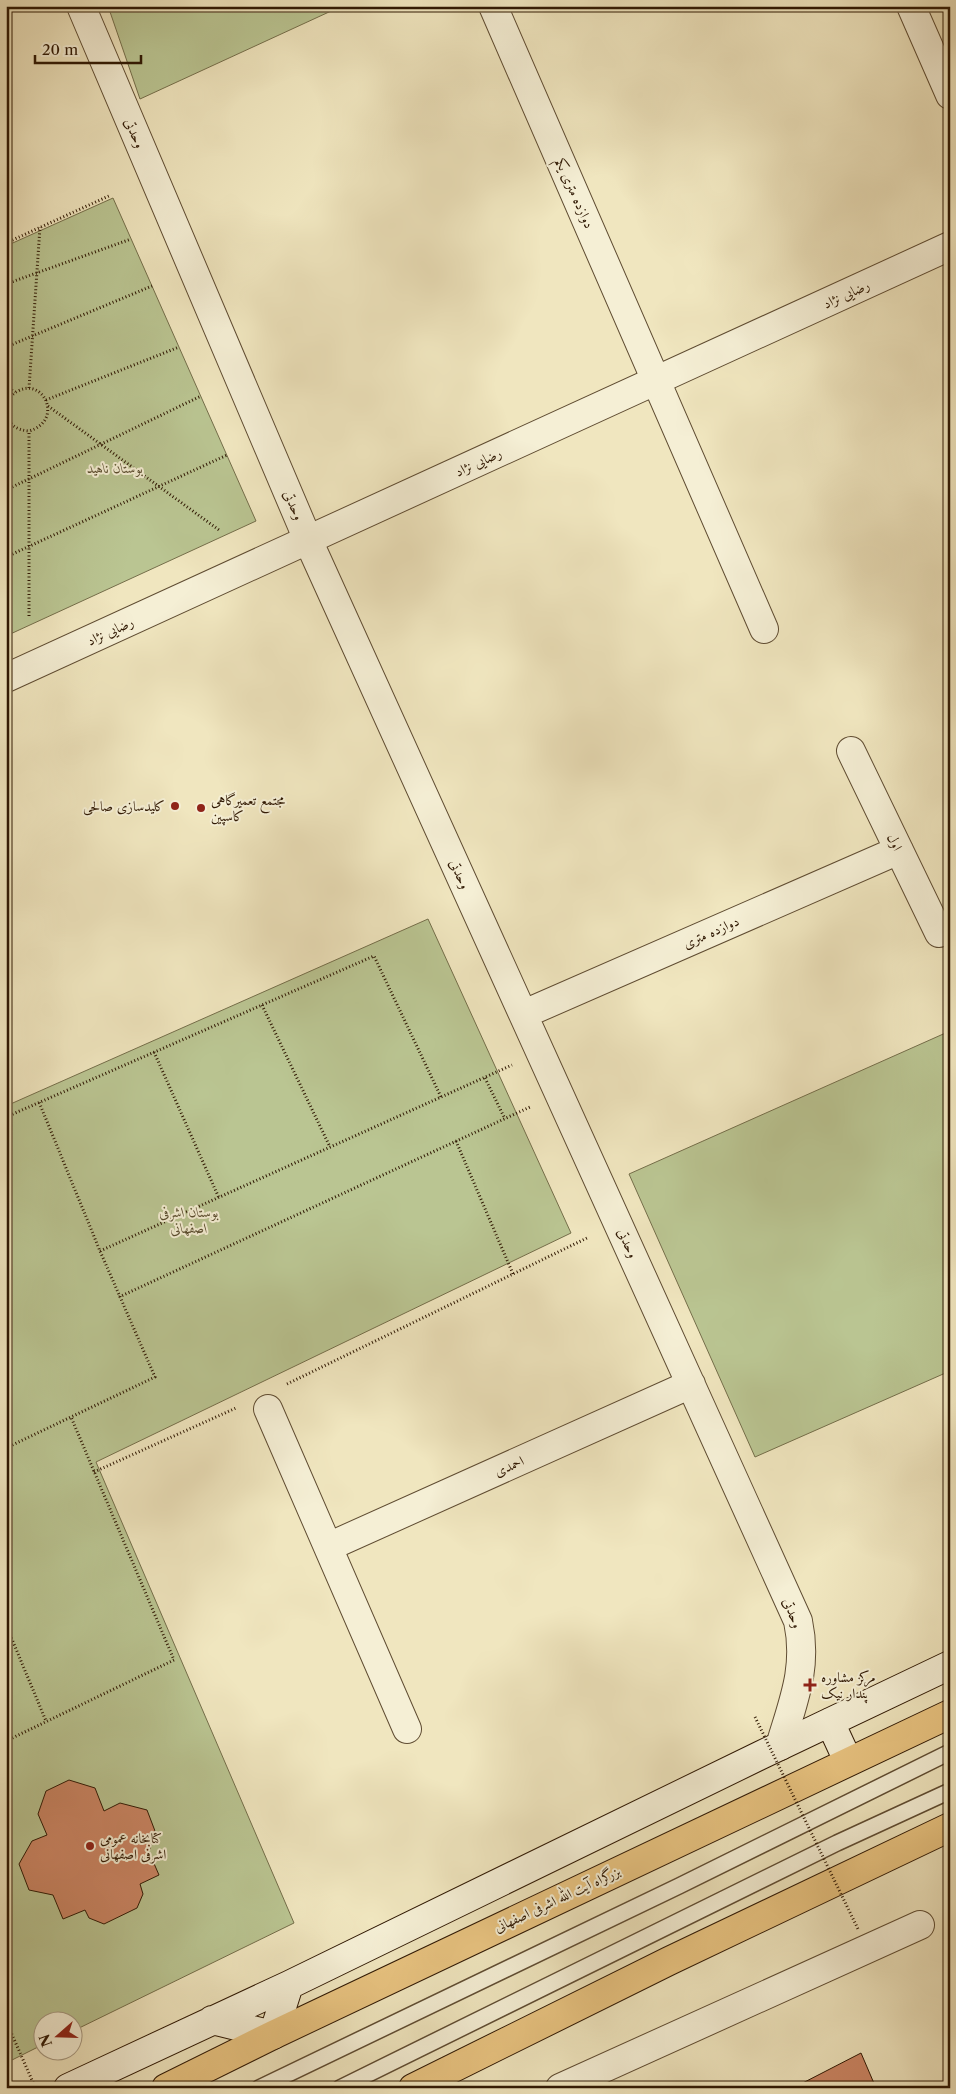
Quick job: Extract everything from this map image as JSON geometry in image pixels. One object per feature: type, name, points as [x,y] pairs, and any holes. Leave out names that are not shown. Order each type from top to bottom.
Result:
[{"type":"highway","name":"بزرگراه آیت الله اشرفی اصفهانی","points":[[166,2088],[273,2035],[950,1714]]},
{"type":"highway","points":[[413,2088],[669,1961],[950,1827]]},
{"type":"street","name":"وحدتی","points":[[81,6],[308,540],[798,1621],[803,1643],[800,1682],[780,1746]]},
{"type":"street","name":"دوازده متری یکم","points":[[493,6],[764,629]]},
{"type":"street","points":[[911,6],[950,95]]},
{"type":"street","name":"رضایی نژاد","points":[[6,678],[950,246]]},
{"type":"street","name":"اول","points":[[852,751],[939,934]]},
{"type":"street","name":"دوازده متری","points":[[524,1014],[899,850]]},
{"type":"street","name":"احمدی","points":[[328,1547],[691,1384]]},
{"type":"street","points":[[263,1400],[407,1729]]},
{"type":"street","points":[[68,2088],[289,1985],[780,1746],[950,1666]]},
{"type":"street","points":[[830,1722],[848,1761]]},
{"type":"street","points":[[560,2088],[920,1925]]},
{"type":"street","points":[[212,2020],[273,2035],[289,1985]]},
{"type":"lane","points":[[259,2088],[670,1891],[950,1752]]},
{"type":"lane","points":[[340,2088],[837,1843],[950,1791]]},
{"type":"path","points":[[6,243],[111,195]]},
{"type":"path","points":[[29,388],[40,227]]},
{"type":"path","points":[[6,284],[131,239]]},
{"type":"path","points":[[6,347],[152,286]]},
{"type":"path","points":[[46,400],[179,347]]},
{"type":"path","points":[[6,386],[15,392]]},
{"type":"path","points":[[29,388],[42,394],[48,406],[46,420],[36,429],[29,431],[16,428],[7,417],[6,410],[7,403],[15,392],[29,388]]},
{"type":"path","points":[[6,490],[201,396]]},
{"type":"path","points":[[48,406],[219,530]]},
{"type":"path","points":[[29,431],[29,616]]},
{"type":"path","points":[[6,557],[227,454]]},
{"type":"path","points":[[6,1117],[374,956],[442,1097]]},
{"type":"path","points":[[262,1005],[330,1147]]},
{"type":"path","points":[[154,1052],[219,1198]]},
{"type":"path","points":[[100,1251],[540,1052]]},
{"type":"path","points":[[485,1078],[504,1119]]},
{"type":"path","points":[[119,1297],[558,1094]]},
{"type":"path","points":[[6,1448],[155,1377],[119,1297],[38,1102]]},
{"type":"path","points":[[456,1141],[513,1274]]},
{"type":"path","points":[[94,1472],[263,1400],[513,1274],[619,1223]]},
{"type":"path","points":[[6,1741],[174,1660],[71,1417]]},
{"type":"path","points":[[6,1625],[46,1721]]},
{"type":"path","points":[[756,1717],[858,1929]]},
{"type":"path","points":[[6,2021],[35,2088]]},
{"type":"green space","points":[[108,6],[342,6],[140,99]]},
{"type":"green space","name":"بوستان ناهید","points":[[113,198],[256,521],[6,636],[6,246]]},
{"type":"green space","name":"بوستان اشرفی اصفهانی","points":[[428,919],[571,1233],[96,1462],[294,1923],[82,2027],[82,2012],[32,2012],[32,2050],[6,2063],[6,1106]]},
{"type":"green space","points":[[950,1031],[950,1371],[755,1457],[629,1174]]},
{"type":"building","name":"کتابخانه عمومی اشرفی اصفهانی","points":[[69,1780],[95,1788],[104,1811],[120,1803],[147,1810],[155,1831],[149,1852],[159,1875],[140,1884],[143,1894],[137,1908],[104,1924],[89,1918],[85,1910],[63,1919],[53,1895],[29,1890],[19,1864],[32,1841],[47,1835],[38,1814],[46,1791]]},
{"type":"building","points":[[861,2053],[876,2088],[793,2088]]},
{"type":"place","name":"کلیدسازى صالحى","points":[[175,806]]},
{"type":"place","name":"مجتمع تعمیرگاهی کاسپین","points":[[201,808]]},
{"type":"place","name":"مرکز مشاوره پندار نیک","points":[[810,1685]]},
{"type":"place","name":"کتابخانه عمومی اشرفی اصفهانی","points":[[90,1846]]}]
